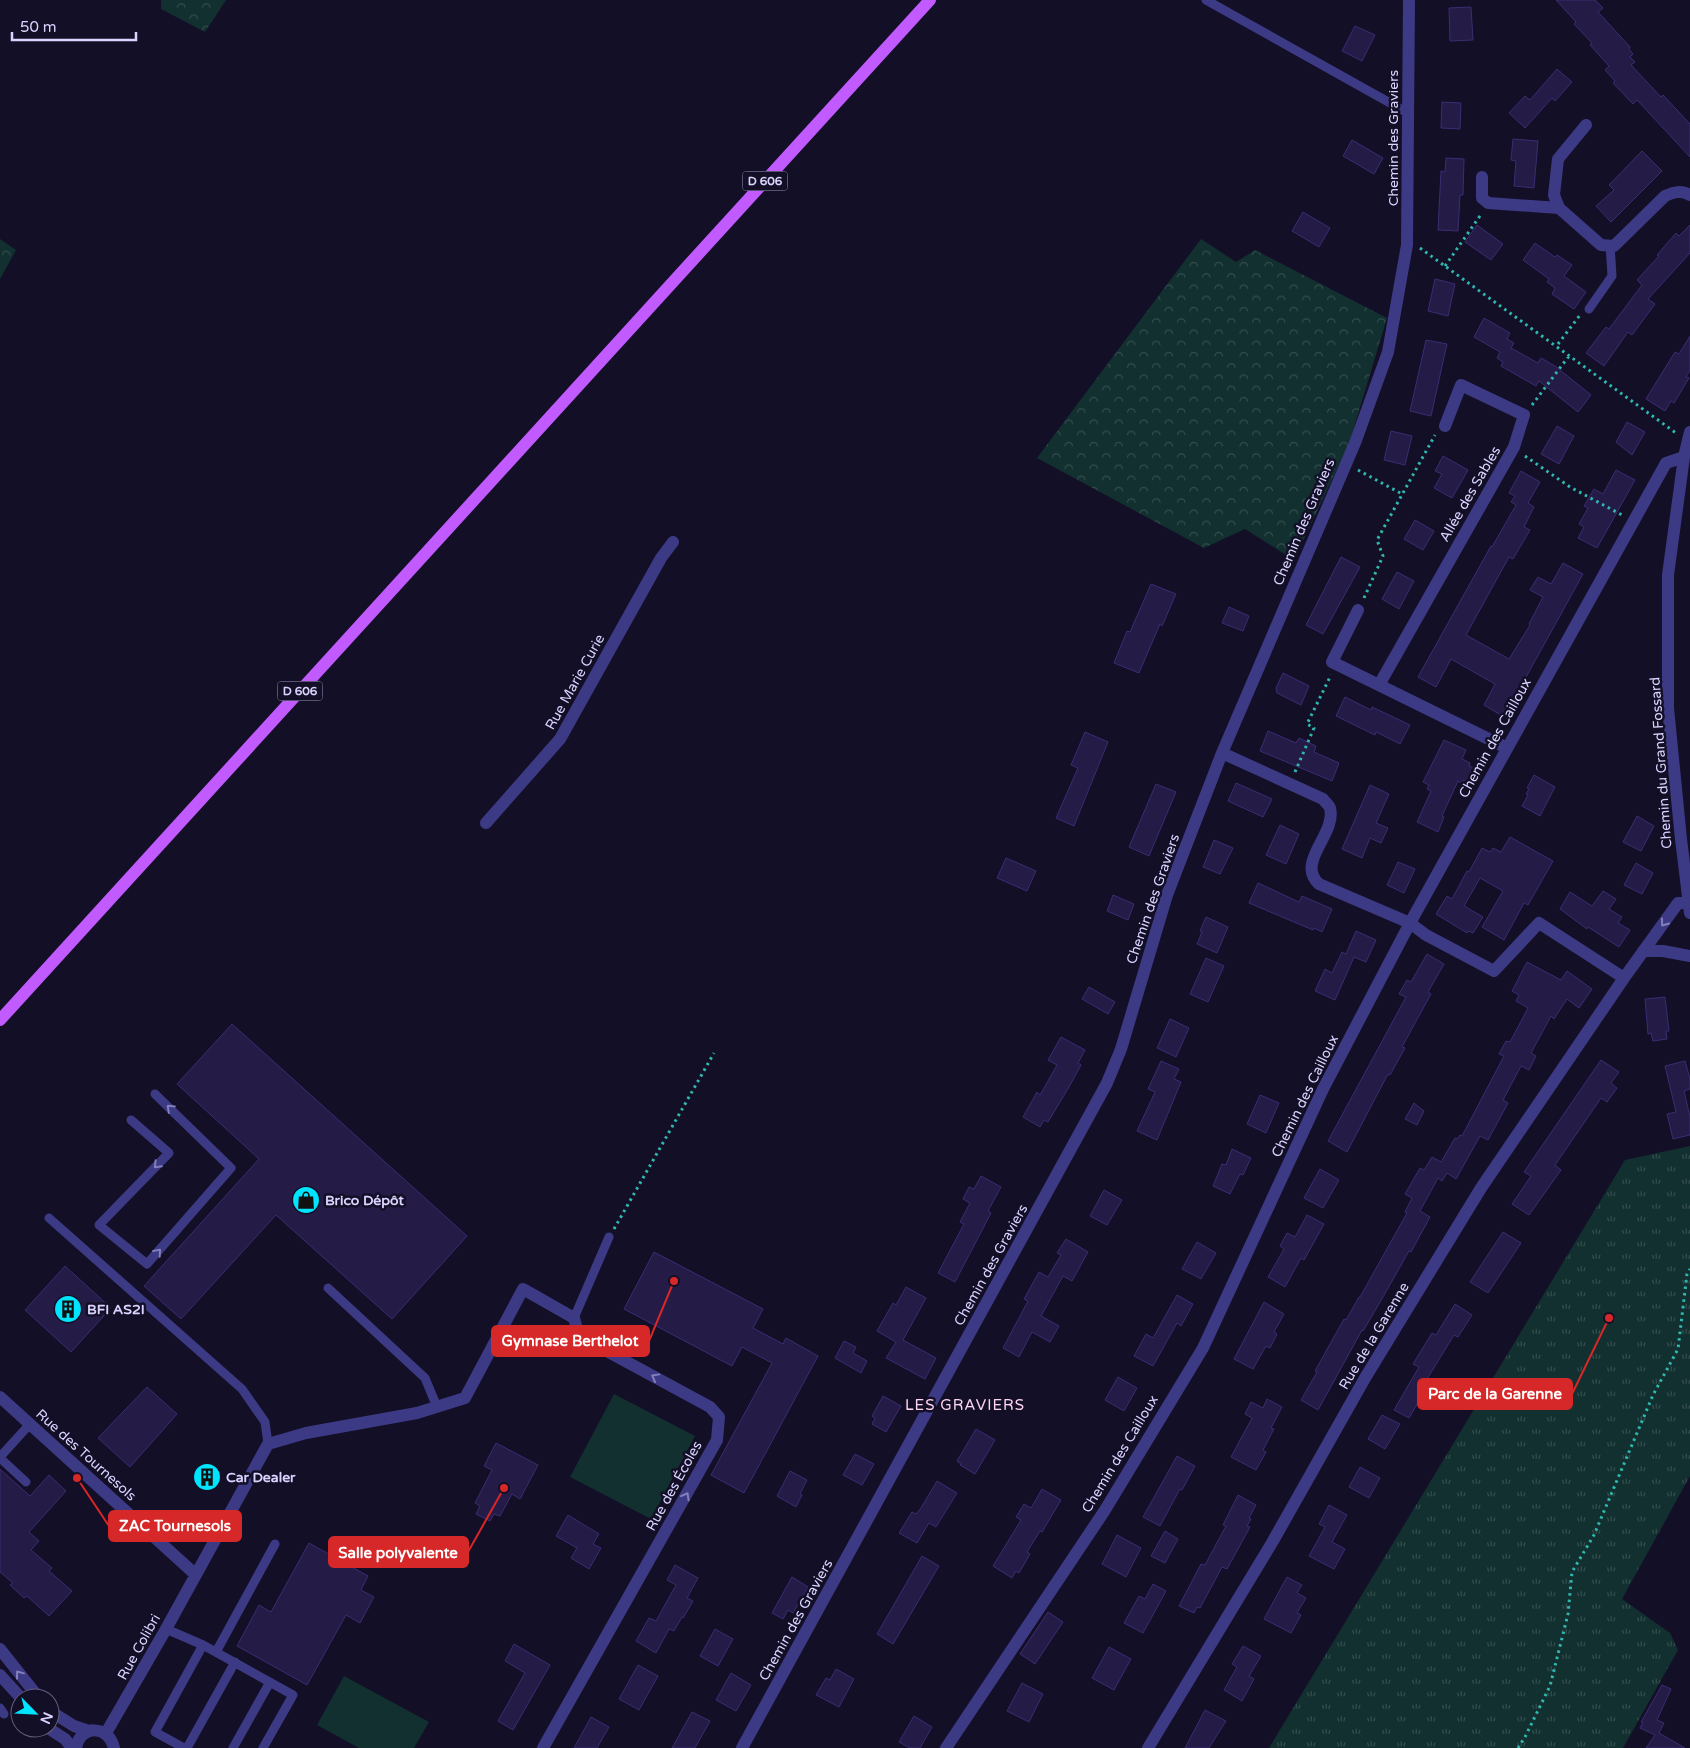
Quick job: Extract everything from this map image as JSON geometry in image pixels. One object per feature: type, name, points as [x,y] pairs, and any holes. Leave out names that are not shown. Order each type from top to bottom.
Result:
[{"type":"main road","name":"D 606","points":[[0,1020],[930,0]]},
{"type":"street","name":"Chemin des Graviers","points":[[742,1748],[1107,1083],[1121,1049],[1167,896],[1222,753],[1346,464],[1388,352],[1407,245],[1409,0]]},
{"type":"street","points":[[1586,125],[1558,159],[1554,195],[1559,208],[1601,245],[1614,246],[1665,196],[1676,191],[1690,195]]},
{"type":"street","points":[[1482,177],[1482,198],[1488,203],[1559,208]]},
{"type":"street","points":[[1445,426],[1461,384],[1524,415]]},
{"type":"street","name":"Allée des Sables","points":[[1379,685],[1514,448],[1524,415]]},
{"type":"street","name":"Chemin du Grand Fossard","points":[[1689,435],[1684,457],[1668,575],[1668,708],[1685,837],[1689,908]]},
{"type":"street","name":"Chemin des Cailloux","points":[[946,1748],[1105,1510],[1203,1348],[1323,1089],[1410,923],[1666,463],[1684,457]]},
{"type":"street","name":"Rue Marie Curie","points":[[486,823],[560,739],[661,558],[673,542]]},
{"type":"street","points":[[1358,610],[1332,662],[1507,748]]},
{"type":"street","points":[[1222,753],[1323,799],[1330,808],[1330,820],[1311,866],[1312,878],[1319,884],[1410,923],[1426,935],[1494,970],[1539,924],[1624,978]]},
{"type":"street","name":"Rue de la Garenne","points":[[1148,1748],[1273,1541],[1365,1378],[1476,1196],[1624,978],[1678,903],[1689,908]]},
{"type":"street","points":[[1643,951],[1663,951],[1690,956]]},
{"type":"street","points":[[268,1444],[306,1433],[417,1413],[465,1398],[523,1289],[574,1318]]},
{"type":"street","name":"Rue des Écoles","points":[[543,1748],[717,1440],[719,1417],[710,1407],[579,1336],[574,1318]]},
{"type":"street","name":"Rue des Tournesols","points":[[0,1397],[196,1575]]},
{"type":"street","name":"Rue Colibri","points":[[106,1733],[268,1444]]},
{"type":"street","points":[[0,1649],[31,1688]]},
{"type":"street","points":[[0,1675],[11,1688]]},
{"type":"street","points":[[60,1717],[74,1726],[89,1731]]},
{"type":"street","points":[[60,1736],[74,1748],[83,1734],[96,1730],[106,1733],[113,1741],[114,1748]]},
{"type":"lane","points":[[1206,0],[1408,113]]},
{"type":"lane","points":[[1588,309],[1612,276],[1610,245]]},
{"type":"lane","points":[[131,1120],[169,1153],[99,1224],[147,1264],[231,1168],[155,1094]]},
{"type":"lane","points":[[50,1218],[242,1389],[265,1422],[268,1444]]},
{"type":"lane","points":[[574,1318],[609,1237]]},
{"type":"lane","points":[[328,1288],[426,1378],[437,1407]]},
{"type":"lane","points":[[26,1482],[0,1457],[29,1425]]},
{"type":"lane","points":[[216,1652],[275,1544]]},
{"type":"lane","points":[[166,1629],[203,1645],[293,1695],[263,1748]]},
{"type":"lane","points":[[203,1645],[155,1732],[185,1748],[234,1662]]},
{"type":"lane","points":[[233,1748],[270,1682]]},
{"type":"path","points":[[1445,266],[1488,203]]},
{"type":"path","points":[[1407,245],[1418,246],[1675,433],[1689,435]]},
{"type":"path","points":[[1558,344],[1582,312],[1588,309]]},
{"type":"path","points":[[1524,415],[1569,356]]},
{"type":"path","points":[[1358,610],[1383,556],[1377,540],[1433,436],[1445,426]]},
{"type":"path","points":[[1514,448],[1570,487],[1634,521]]},
{"type":"path","points":[[1346,464],[1402,494]]},
{"type":"path","points":[[1290,784],[1314,728],[1307,724],[1336,664]]},
{"type":"path","points":[[609,1237],[714,1053]]},
{"type":"path","points":[[1518,1748],[1550,1686],[1568,1614],[1572,1572],[1594,1536],[1653,1395],[1678,1349],[1687,1274],[1690,1269]]},
{"type":"green space","points":[[161,0],[226,0],[205,32],[161,9]]},
{"type":"green space","points":[[0,239],[16,250],[0,279]]},
{"type":"green space","points":[[1201,239],[1236,262],[1255,250],[1387,318],[1349,444],[1294,560],[1245,529],[1204,548],[1037,458]]},
{"type":"green space","points":[[1690,1146],[1690,1476],[1622,1599],[1670,1633],[1678,1650],[1623,1748],[1269,1748],[1625,1160]]},
{"type":"green space","points":[[614,1394],[695,1436],[651,1519],[570,1477]]},
{"type":"green space","points":[[344,1676],[429,1722],[414,1748],[359,1748],[317,1725]]},
{"type":"building","points":[[1556,0],[1595,0],[1603,8],[1598,12],[1630,47],[1629,49],[1633,54],[1630,57],[1635,62],[1631,65],[1690,124],[1690,157],[1637,100],[1633,104],[1613,83],[1615,81],[1605,70],[1609,66],[1590,45],[1592,43],[1574,24],[1576,22]]},
{"type":"building","points":[[1471,7],[1473,40],[1450,41],[1449,8]]},
{"type":"building","points":[[1355,26],[1375,35],[1362,61],[1342,51]]},
{"type":"building","points":[[1557,69],[1572,82],[1555,101],[1552,98],[1525,128],[1509,113],[1525,96],[1530,100]]},
{"type":"building","points":[[1442,102],[1461,103],[1460,129],[1441,128]]},
{"type":"building","points":[[1513,139],[1538,141],[1534,188],[1514,186],[1516,161],[1511,160]]},
{"type":"building","points":[[1352,140],[1383,158],[1374,174],[1343,156]]},
{"type":"building","points":[[1642,151],[1662,171],[1611,222],[1596,206],[1614,190],[1609,185]]},
{"type":"building","points":[[1446,158],[1464,159],[1463,195],[1460,195],[1458,231],[1438,230],[1441,171],[1445,172]]},
{"type":"building","points":[[1303,212],[1330,228],[1319,247],[1292,231]]},
{"type":"building","points":[[1477,225],[1503,244],[1491,260],[1465,242]]},
{"type":"building","points":[[1690,225],[1690,253],[1648,299],[1655,304],[1632,335],[1628,332],[1604,366],[1586,353],[1606,327],[1609,329],[1642,285],[1637,280],[1659,256],[1657,255],[1676,233],[1679,236]]},
{"type":"building","points":[[1535,243],[1555,257],[1557,255],[1572,265],[1564,276],[1586,292],[1574,309],[1552,294],[1555,288],[1547,282],[1549,279],[1523,260]]},
{"type":"building","points":[[1435,279],[1455,284],[1448,316],[1428,311]]},
{"type":"building","points":[[1484,318],[1510,333],[1507,339],[1514,343],[1511,348],[1538,363],[1541,358],[1555,366],[1591,395],[1578,412],[1539,381],[1536,386],[1501,366],[1503,362],[1497,358],[1500,352],[1474,337]]},
{"type":"building","points":[[1690,336],[1690,370],[1686,377],[1689,378],[1674,403],[1671,401],[1665,411],[1646,399],[1675,352],[1679,354]]},
{"type":"building","points":[[1426,340],[1447,344],[1431,416],[1410,411]]},
{"type":"building","points":[[1627,422],[1645,432],[1632,455],[1616,442]]},
{"type":"building","points":[[1557,426],[1574,436],[1559,464],[1541,454]]},
{"type":"building","points":[[1391,431],[1412,436],[1405,465],[1384,460]]},
{"type":"building","points":[[1443,456],[1468,470],[1452,498],[1434,488],[1442,474],[1435,471]]},
{"type":"building","points":[[1616,470],[1635,480],[1597,548],[1578,538],[1584,527],[1579,524],[1588,508],[1584,506],[1594,489],[1603,494]]},
{"type":"building","points":[[1521,471],[1540,482],[1528,503],[1534,507],[1524,527],[1530,530],[1513,559],[1509,557],[1466,635],[1509,659],[1530,625],[1543,597],[1530,590],[1538,577],[1551,584],[1563,563],[1583,574],[1504,717],[1484,705],[1495,684],[1451,659],[1436,687],[1418,677],[1516,505],[1511,502],[1515,496],[1509,493]]},
{"type":"building","points":[[1415,520],[1434,531],[1423,550],[1404,539]]},
{"type":"building","points":[[1341,557],[1360,567],[1323,634],[1306,625]]},
{"type":"building","points":[[1397,572],[1414,581],[1399,609],[1382,599]]},
{"type":"building","points":[[1151,584],[1176,594],[1162,626],[1160,624],[1139,673],[1114,663],[1127,631],[1130,632]]},
{"type":"building","points":[[1229,607],[1249,616],[1243,631],[1222,623]]},
{"type":"building","points":[[1283,673],[1309,686],[1301,705],[1277,693],[1276,688]]},
{"type":"building","points":[[1345,697],[1371,710],[1372,707],[1410,725],[1400,744],[1376,732],[1375,735],[1336,716]]},
{"type":"building","points":[[1268,731],[1296,743],[1299,738],[1316,746],[1314,752],[1339,763],[1332,781],[1260,751]]},
{"type":"building","points":[[1085,732],[1108,742],[1074,826],[1056,818],[1078,768],[1071,765]]},
{"type":"building","points":[[1444,740],[1466,750],[1462,759],[1470,763],[1469,766],[1474,768],[1467,782],[1463,780],[1461,783],[1458,781],[1442,816],[1444,817],[1438,832],[1417,822],[1431,791],[1427,789],[1429,785],[1423,782]]},
{"type":"building","points":[[1534,775],[1555,787],[1540,816],[1522,806],[1528,795],[1526,794],[1529,789],[1527,788]]},
{"type":"building","points":[[1236,783],[1272,799],[1263,817],[1228,801]]},
{"type":"building","points":[[1156,784],[1176,792],[1149,856],[1129,847]]},
{"type":"building","points":[[1370,785],[1389,794],[1376,823],[1388,828],[1381,843],[1370,838],[1362,858],[1342,849]]},
{"type":"building","points":[[1637,816],[1654,826],[1641,851],[1623,842]]},
{"type":"building","points":[[1280,825],[1299,834],[1286,864],[1266,855]]},
{"type":"building","points":[[1510,837],[1553,861],[1528,905],[1524,903],[1504,940],[1482,927],[1503,891],[1480,878],[1464,906],[1483,917],[1473,933],[1469,931],[1467,933],[1436,914],[1447,896],[1452,899],[1482,848],[1490,852],[1493,848],[1501,852]]},
{"type":"building","points":[[1214,840],[1233,848],[1220,874],[1203,867]]},
{"type":"building","points":[[1006,858],[1036,871],[1027,891],[997,878]]},
{"type":"building","points":[[1398,862],[1415,869],[1404,893],[1387,885]]},
{"type":"building","points":[[1636,863],[1653,873],[1642,894],[1624,885]]},
{"type":"building","points":[[1258,883],[1299,902],[1302,896],[1332,909],[1322,932],[1249,903]]},
{"type":"building","points":[[1603,891],[1616,899],[1609,909],[1622,917],[1618,923],[1630,930],[1619,947],[1588,927],[1587,929],[1560,909],[1570,892],[1592,906]]},
{"type":"building","points":[[1113,895],[1134,904],[1128,920],[1107,911]]},
{"type":"building","points":[[1206,917],[1228,927],[1217,953],[1197,944]]},
{"type":"building","points":[[1356,931],[1376,940],[1366,962],[1354,957],[1335,1000],[1315,991],[1325,969],[1332,973],[1342,952],[1346,954]]},
{"type":"building","points":[[1427,954],[1444,964],[1428,992],[1431,994],[1402,1047],[1405,1048],[1390,1075],[1388,1074],[1347,1152],[1328,1141],[1406,997],[1399,994],[1407,980],[1411,982]]},
{"type":"building","points":[[1206,958],[1224,966],[1208,1002],[1190,994]]},
{"type":"building","points":[[1527,962],[1561,980],[1567,971],[1592,989],[1579,1008],[1567,999],[1554,1019],[1551,1016],[1531,1053],[1536,1056],[1529,1070],[1521,1066],[1503,1100],[1508,1103],[1488,1140],[1480,1136],[1456,1179],[1447,1173],[1442,1181],[1438,1178],[1420,1211],[1430,1217],[1411,1252],[1409,1251],[1362,1330],[1318,1410],[1301,1400],[1344,1319],[1346,1320],[1360,1297],[1407,1213],[1405,1212],[1412,1198],[1405,1194],[1420,1168],[1424,1170],[1432,1157],[1441,1162],[1455,1138],[1457,1139],[1460,1135],[1462,1136],[1504,1056],[1499,1054],[1506,1041],[1510,1042],[1528,1008],[1516,1001],[1519,995],[1512,991]]},
{"type":"building","points":[[1089,987],[1115,1002],[1108,1014],[1082,999]]},
{"type":"building","points":[[1665,997],[1669,1031],[1666,1031],[1667,1039],[1653,1041],[1651,1033],[1648,1034],[1645,999]]},
{"type":"building","points":[[1170,1019],[1189,1028],[1176,1057],[1157,1048]]},
{"type":"building","points":[[232,1024],[467,1236],[392,1319],[276,1215],[181,1319],[144,1286],[259,1159],[177,1084]]},
{"type":"building","points":[[1061,1037],[1085,1050],[1078,1063],[1081,1065],[1069,1087],[1048,1122],[1044,1120],[1040,1127],[1023,1117],[1037,1092],[1040,1095],[1057,1065],[1048,1060]]},
{"type":"building","points":[[1601,1060],[1619,1072],[1611,1083],[1617,1088],[1607,1102],[1601,1098],[1555,1165],[1561,1170],[1529,1215],[1512,1204],[1531,1176],[1524,1172]]},
{"type":"building","points":[[1161,1061],[1179,1069],[1174,1079],[1181,1082],[1157,1140],[1137,1131],[1155,1092],[1148,1089]]},
{"type":"building","points":[[1685,1061],[1690,1079],[1690,1089],[1684,1091],[1690,1117],[1690,1135],[1673,1139],[1667,1114],[1676,1112],[1665,1066]]},
{"type":"building","points":[[1260,1095],[1279,1103],[1266,1133],[1247,1124]]},
{"type":"building","points":[[1414,1103],[1424,1111],[1417,1125],[1405,1119]]},
{"type":"building","points":[[1232,1149],[1251,1158],[1243,1175],[1240,1174],[1230,1194],[1213,1186],[1222,1164],[1226,1165]]},
{"type":"building","points":[[1320,1169],[1339,1180],[1323,1208],[1304,1198]]},
{"type":"building","points":[[981,1176],[1001,1187],[988,1211],[991,1213],[955,1282],[938,1273],[964,1224],[960,1222],[970,1203],[963,1199],[969,1187],[974,1189]]},
{"type":"building","points":[[1104,1190],[1122,1200],[1107,1225],[1090,1216]]},
{"type":"building","points":[[1307,1215],[1324,1224],[1304,1260],[1301,1258],[1285,1287],[1268,1277],[1284,1249],[1280,1246],[1287,1233],[1295,1237]]},
{"type":"building","points":[[1503,1232],[1521,1243],[1488,1293],[1470,1282]]},
{"type":"building","points":[[1066,1239],[1088,1252],[1072,1281],[1063,1276],[1041,1316],[1059,1326],[1050,1342],[1032,1332],[1019,1357],[1003,1348],[1028,1301],[1024,1299],[1039,1272],[1048,1277],[1061,1255],[1057,1253]]},
{"type":"building","points":[[1197,1242],[1216,1253],[1201,1279],[1182,1269]]},
{"type":"building","points":[[654,1252],[763,1309],[753,1328],[783,1344],[786,1338],[818,1356],[744,1493],[711,1475],[772,1363],[742,1347],[732,1366],[624,1309]]},
{"type":"building","name":"BFI AS2I","points":[[65,1266],[111,1308],[71,1352],[25,1310]]},
{"type":"building","points":[[906,1287],[926,1298],[903,1340],[936,1358],[925,1379],[886,1358],[896,1342],[877,1331],[893,1303],[896,1305]]},
{"type":"building","points":[[1177,1295],[1193,1304],[1181,1326],[1177,1323],[1153,1366],[1134,1356],[1146,1334],[1153,1338]]},
{"type":"building","points":[[1264,1302],[1284,1314],[1274,1332],[1277,1334],[1270,1348],[1266,1346],[1253,1369],[1234,1359]]},
{"type":"building","points":[[1455,1304],[1472,1315],[1458,1337],[1454,1335],[1419,1392],[1423,1394],[1409,1418],[1394,1410],[1419,1367],[1413,1364],[1432,1333],[1436,1335]]},
{"type":"building","points":[[844,1341],[856,1347],[853,1353],[867,1361],[861,1373],[835,1358]]},
{"type":"building","points":[[1118,1377],[1137,1388],[1124,1411],[1105,1400]]},
{"type":"building","points":[[147,1387],[177,1414],[130,1467],[98,1438]]},
{"type":"building","points":[[883,1396],[901,1406],[886,1432],[872,1424],[875,1418],[872,1416]]},
{"type":"building","points":[[1267,1399],[1282,1407],[1271,1428],[1274,1429],[1263,1450],[1266,1452],[1256,1470],[1231,1457],[1252,1418],[1245,1414],[1251,1402],[1263,1408]]},
{"type":"building","points":[[1382,1415],[1400,1424],[1385,1449],[1368,1439]]},
{"type":"building","points":[[976,1429],[995,1440],[975,1474],[957,1461]]},
{"type":"building","points":[[496,1443],[538,1465],[520,1499],[512,1494],[500,1516],[494,1514],[490,1521],[476,1514],[480,1506],[475,1503],[492,1470],[484,1466]]},
{"type":"building","points":[[855,1454],[874,1464],[862,1485],[843,1475]]},
{"type":"building","points":[[1177,1456],[1195,1466],[1160,1526],[1143,1517]]},
{"type":"building","points":[[1360,1467],[1380,1478],[1369,1498],[1349,1487]]},
{"type":"building","points":[[0,1469],[30,1496],[49,1475],[66,1491],[29,1532],[39,1541],[31,1550],[52,1568],[49,1571],[72,1591],[49,1616],[27,1596],[24,1598],[10,1585],[13,1583],[0,1572]]},
{"type":"building","points":[[790,1471],[807,1480],[796,1507],[777,1496]]},
{"type":"building","points":[[937,1481],[957,1493],[936,1527],[929,1523],[917,1543],[899,1533],[912,1512],[916,1514],[921,1508]]},
{"type":"building","points":[[1042,1489],[1061,1500],[1042,1532],[1040,1531],[1027,1552],[1030,1554],[1019,1573],[1016,1571],[1012,1578],[993,1566],[1021,1520],[1016,1517],[1024,1504],[1031,1508]]},
{"type":"building","points":[[1238,1495],[1256,1505],[1249,1518],[1251,1519],[1247,1526],[1250,1527],[1227,1569],[1222,1567],[1200,1608],[1197,1607],[1194,1613],[1179,1606],[1201,1564],[1205,1565],[1226,1526],[1223,1525]]},
{"type":"building","points":[[1329,1505],[1347,1515],[1332,1542],[1345,1549],[1334,1569],[1309,1556],[1325,1527],[1319,1524]]},
{"type":"building","points":[[568,1515],[599,1534],[593,1544],[601,1548],[589,1569],[571,1558],[577,1548],[556,1536]]},
{"type":"building","points":[[1165,1531],[1178,1539],[1165,1563],[1151,1556]]},
{"type":"building","points":[[1117,1535],[1141,1548],[1126,1577],[1102,1564]]},
{"type":"building","points":[[309,1543],[368,1576],[361,1590],[374,1597],[360,1623],[346,1615],[307,1685],[237,1646],[259,1605],[271,1612]]},
{"type":"building","points":[[922,1556],[939,1566],[893,1644],[877,1634]]},
{"type":"building","points":[[675,1565],[698,1578],[687,1598],[693,1601],[674,1631],[669,1629],[656,1653],[636,1641],[649,1618],[656,1621],[676,1585],[667,1580]]},
{"type":"building","points":[[792,1577],[808,1587],[793,1613],[788,1610],[783,1619],[772,1613]]},
{"type":"building","points":[[1287,1577],[1302,1585],[1297,1593],[1306,1598],[1297,1613],[1301,1615],[1291,1633],[1264,1619]]},
{"type":"building","points":[[1153,1584],[1166,1591],[1143,1633],[1124,1623],[1139,1596],[1145,1599]]},
{"type":"building","points":[[1048,1612],[1063,1622],[1035,1664],[1020,1654]]},
{"type":"building","points":[[715,1629],[733,1639],[718,1666],[700,1656]]},
{"type":"building","points":[[514,1644],[550,1665],[513,1730],[498,1721],[525,1673],[505,1661]]},
{"type":"building","points":[[1243,1646],[1261,1656],[1249,1676],[1254,1679],[1242,1701],[1224,1690],[1237,1667],[1232,1664]]},
{"type":"building","points":[[1109,1647],[1131,1659],[1114,1690],[1092,1678]]},
{"type":"building","points":[[638,1665],[658,1676],[639,1710],[619,1699]]},
{"type":"building","points":[[836,1669],[854,1679],[839,1707],[816,1695],[826,1678],[830,1680]]},
{"type":"building","points":[[731,1673],[751,1685],[736,1711],[716,1700]]},
{"type":"building","points":[[1022,1683],[1043,1694],[1029,1722],[1007,1711]]},
{"type":"building","points":[[1662,1685],[1671,1689],[1657,1720],[1664,1723],[1659,1733],[1685,1748],[1646,1748],[1655,1735],[1640,1728],[1643,1722],[1641,1722]]},
{"type":"building","points":[[1205,1710],[1226,1721],[1209,1748],[1185,1748]]},
{"type":"building","points":[[692,1712],[710,1721],[695,1748],[672,1748]]},
{"type":"building","points":[[914,1716],[932,1727],[920,1748],[910,1748],[899,1742]]},
{"type":"building","points":[[591,1717],[609,1727],[597,1748],[574,1748]]},
{"type":"place","name":"Brico Dépôt","points":[[306,1200]]},
{"type":"place","name":"Gymnase Berthelot","points":[[674,1281]]},
{"type":"place","name":"BFI AS2I","points":[[68,1309]]},
{"type":"place","name":"Parc de la Garenne","points":[[1609,1318]]},
{"type":"place","name":"Car Dealer","points":[[207,1477]]},
{"type":"place","name":"ZAC Tournesols","points":[[77,1478]]},
{"type":"place","name":"Salle polyvalente","points":[[504,1488]]},
{"type":"district","name":"LES GRAVIERS","points":[[965,1405]]}]
